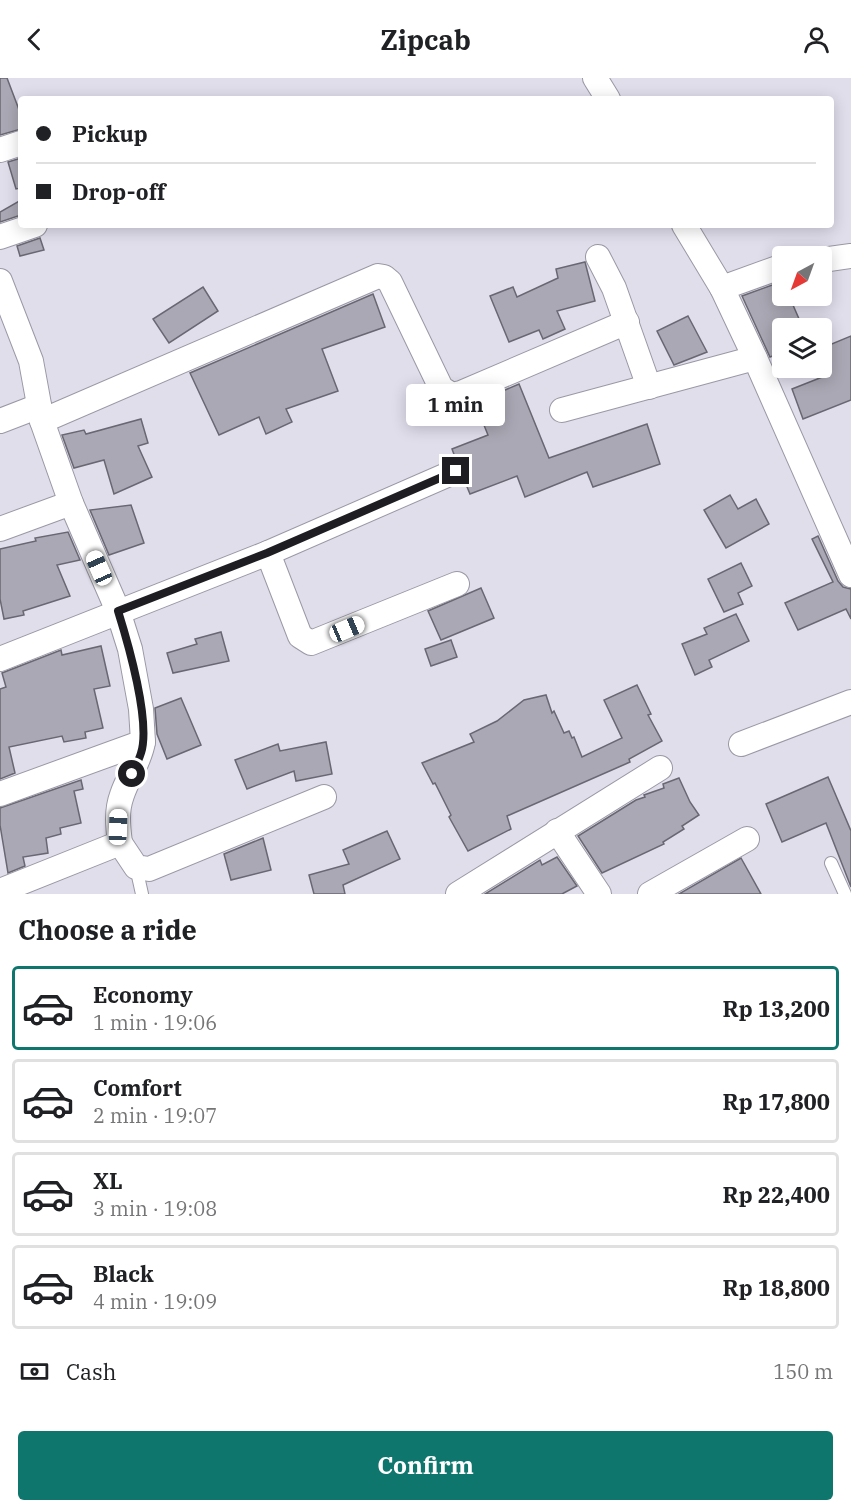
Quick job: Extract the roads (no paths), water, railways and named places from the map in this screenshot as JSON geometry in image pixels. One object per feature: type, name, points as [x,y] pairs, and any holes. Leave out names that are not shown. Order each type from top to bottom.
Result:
[{"type":"street","points":[[595,78],[606,96]]},
{"type":"street","points":[[0,150],[18,144]]},
{"type":"street","points":[[0,237],[26,228]]},
{"type":"street","points":[[686,228],[722,288],[851,575]]},
{"type":"street","points":[[832,259],[851,256]]},
{"type":"street","points":[[598,257],[614,288],[649,387]]},
{"type":"street","points":[[722,288],[772,270]]},
{"type":"street","points":[[0,421],[41,414],[378,276],[390,282],[441,388],[452,395],[627,322]]},
{"type":"street","points":[[0,281],[9,326],[31,361],[41,414],[71,503],[118,611],[134,667],[141,710],[143,742],[142,752],[122,795],[118,811],[120,843],[136,867],[149,870],[324,797]]},
{"type":"street","points":[[562,410],[755,358]]},
{"type":"street","points":[[0,659],[267,553],[456,471]]},
{"type":"street","points":[[0,529],[71,503]]},
{"type":"street","points":[[267,553],[300,636],[304,641],[311,643],[457,584]]},
{"type":"street","points":[[741,744],[851,702]]},
{"type":"street","points":[[0,794],[143,742]]},
{"type":"street","points":[[458,894],[660,768]]},
{"type":"street","points":[[557,831],[600,894]]},
{"type":"street","points":[[650,894],[747,839]]},
{"type":"street","points":[[0,891],[50,884],[120,843]]},
{"type":"lane","points":[[831,863],[845,894]]},
{"type":"lane","points":[[136,867],[142,894]]}]
